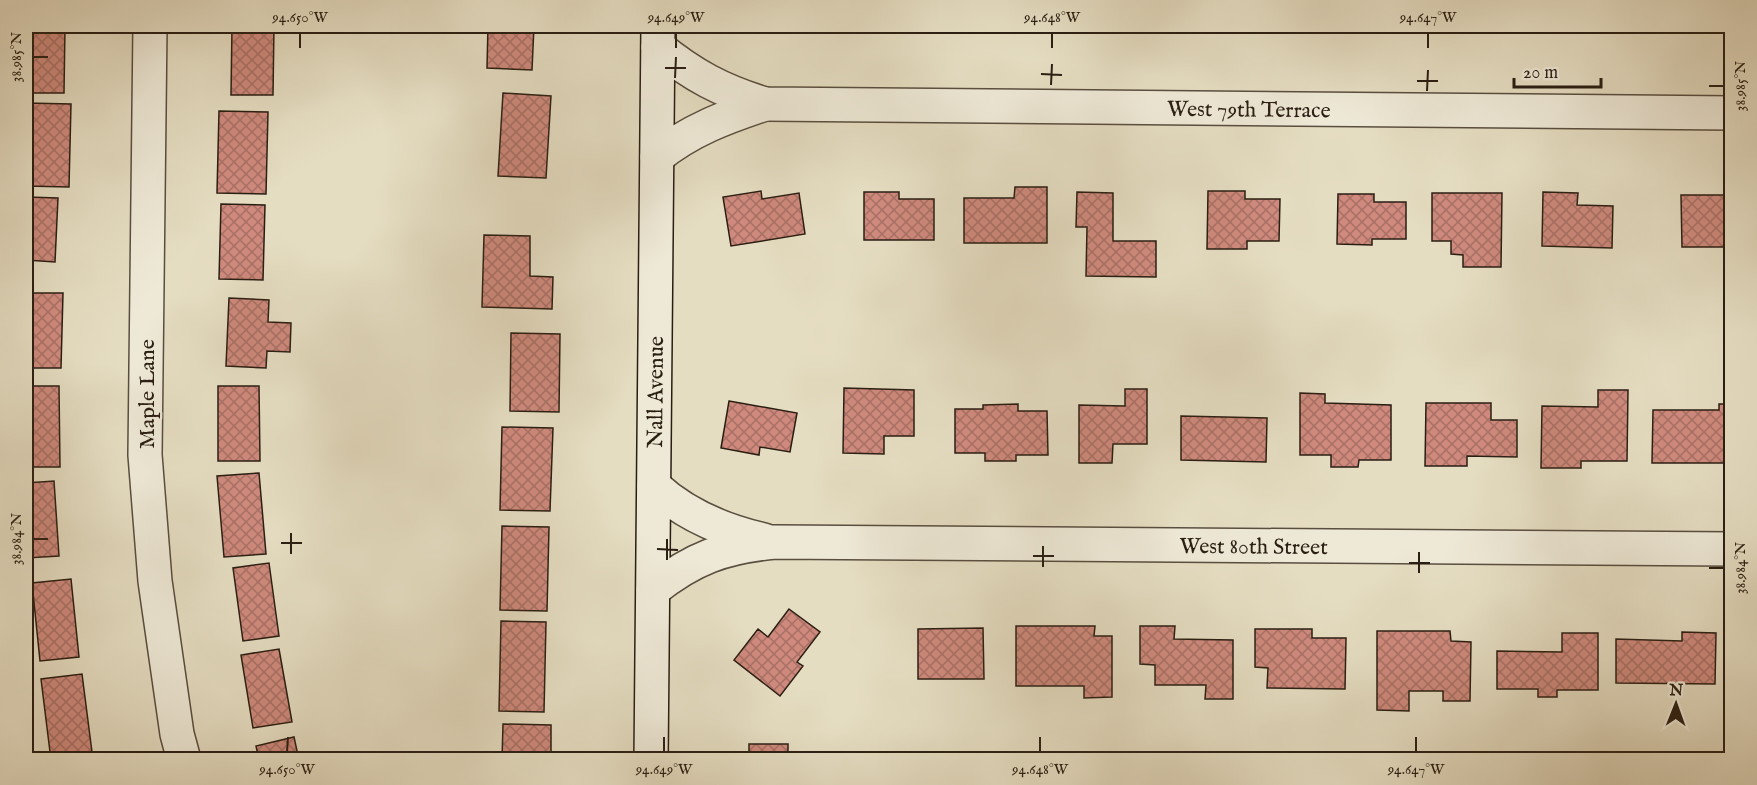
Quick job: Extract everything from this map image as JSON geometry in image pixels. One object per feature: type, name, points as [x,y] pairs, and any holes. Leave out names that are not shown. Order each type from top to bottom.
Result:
[{"type":"street","name":"Maple Lane","points":[[150,26],[146,455],[155,581],[177,734],[184,759]]},
{"type":"street","name":"West 79th Terrace","points":[[658,36],[680,65],[732,94],[765,104],[1731,113]]},
{"type":"street","name":"Nall Avenue","points":[[651,759],[658,36]]},
{"type":"street","name":"West 79th Terrace","points":[[657,157],[677,141],[700,128],[765,104]]},
{"type":"street","name":"West 80th Street","points":[[654,486],[677,506],[700,517],[731,531],[775,542]]},
{"type":"street","name":"West 80th Street","points":[[653,590],[704,556],[745,545],[775,542],[1731,549]]},
{"type":"building","points":[[26,26],[65,26],[64,93],[26,93]]},
{"type":"building","points":[[232,26],[274,26],[273,95],[231,95]]},
{"type":"building","points":[[488,26],[534,26],[532,70],[487,68]]},
{"type":"building","points":[[1306,26],[1345,26],[1345,29],[1306,29]]},
{"type":"building","points":[[503,93],[551,96],[546,178],[498,176]]},
{"type":"building","points":[[26,103],[71,104],[69,187],[26,186]]},
{"type":"building","points":[[219,111],[268,112],[266,194],[217,193]]},
{"type":"building","points":[[1015,187],[1047,187],[1047,243],[964,243],[964,198],[1014,198]]},
{"type":"building","points":[[761,191],[762,199],[799,193],[805,234],[731,246],[723,197]]},
{"type":"building","points":[[1208,191],[1245,191],[1245,199],[1280,199],[1279,241],[1247,241],[1247,249],[1207,249]]},
{"type":"building","points":[[864,192],[899,192],[899,199],[934,199],[934,240],[864,240]]},
{"type":"building","points":[[1077,192],[1113,193],[1113,241],[1156,241],[1156,277],[1086,276],[1087,227],[1076,227]]},
{"type":"building","points":[[1543,192],[1578,193],[1577,205],[1613,206],[1612,248],[1542,246]]},
{"type":"building","points":[[1432,193],[1502,193],[1501,267],[1463,267],[1463,255],[1451,254],[1451,241],[1432,241]]},
{"type":"building","points":[[1338,194],[1374,194],[1374,202],[1406,202],[1406,239],[1372,239],[1372,245],[1337,244]]},
{"type":"building","points":[[1681,195],[1725,195],[1726,205],[1732,205],[1732,247],[1682,247]]},
{"type":"building","points":[[26,197],[58,198],[55,262],[26,260]]},
{"type":"building","points":[[221,204],[265,205],[263,280],[219,279]]},
{"type":"building","points":[[484,235],[530,236],[530,276],[553,277],[552,309],[482,307]]},
{"type":"building","points":[[26,293],[63,293],[61,368],[26,368]]},
{"type":"building","points":[[229,298],[269,300],[268,322],[291,323],[290,352],[267,351],[266,368],[226,366]]},
{"type":"building","points":[[511,333],[560,334],[559,412],[510,411]]},
{"type":"building","points":[[26,386],[59,386],[60,467],[26,467]]},
{"type":"building","points":[[218,386],[259,386],[260,461],[218,461]]},
{"type":"building","points":[[844,388],[914,390],[914,436],[884,436],[884,454],[843,453]]},
{"type":"building","points":[[1125,389],[1147,389],[1147,444],[1113,444],[1112,463],[1079,463],[1079,405],[1125,406]]},
{"type":"building","points":[[1598,390],[1628,390],[1627,461],[1581,461],[1581,468],[1541,468],[1542,406],[1598,407]]},
{"type":"building","points":[[1300,393],[1325,394],[1325,403],[1391,405],[1391,460],[1359,460],[1358,467],[1331,467],[1331,455],[1300,455]]},
{"type":"building","points":[[729,401],[797,413],[790,452],[760,447],[759,455],[721,448]]},
{"type":"building","points":[[1426,403],[1491,403],[1491,420],[1517,420],[1517,457],[1467,456],[1467,466],[1425,466]]},
{"type":"building","points":[[1018,404],[1018,411],[1047,411],[1048,455],[1016,455],[1016,461],[985,461],[985,453],[955,453],[955,409],[983,409],[983,405]]},
{"type":"building","points":[[1719,404],[1732,404],[1732,463],[1652,463],[1653,410],[1719,410]]},
{"type":"building","points":[[1181,416],[1267,418],[1266,462],[1181,460]]},
{"type":"building","points":[[502,427],[553,428],[550,511],[500,510]]},
{"type":"building","points":[[259,473],[266,554],[224,557],[217,476]]},
{"type":"building","points":[[54,481],[59,556],[26,558],[26,483]]},
{"type":"building","points":[[502,526],[549,527],[547,611],[500,610]]},
{"type":"building","points":[[269,563],[279,636],[243,641],[233,568]]},
{"type":"building","points":[[71,579],[79,657],[40,661],[32,583]]},
{"type":"building","points":[[789,609],[820,632],[797,662],[803,666],[780,696],[734,660],[758,629],[768,637]]},
{"type":"building","points":[[501,621],[546,622],[544,712],[499,711]]},
{"type":"building","points":[[1016,626],[1095,626],[1094,636],[1112,636],[1112,697],[1084,698],[1084,686],[1016,686]]},
{"type":"building","points":[[1140,626],[1175,626],[1174,639],[1233,640],[1233,699],[1205,699],[1206,685],[1155,685],[1155,665],[1140,664]]},
{"type":"building","points":[[983,628],[984,679],[918,679],[918,629]]},
{"type":"building","points":[[1255,629],[1312,629],[1312,638],[1346,638],[1345,689],[1267,688],[1268,668],[1255,667]]},
{"type":"building","points":[[1377,631],[1450,631],[1451,641],[1471,642],[1470,701],[1443,701],[1443,691],[1409,691],[1409,711],[1377,710]]},
{"type":"building","points":[[1682,632],[1716,633],[1715,684],[1616,683],[1616,639],[1682,641]]},
{"type":"building","points":[[1562,633],[1598,633],[1598,690],[1557,690],[1557,697],[1538,697],[1538,689],[1497,689],[1497,651],[1562,652]]},
{"type":"building","points":[[279,649],[292,722],[253,728],[241,655]]},
{"type":"building","points":[[82,674],[93,760],[51,760],[41,679]]},
{"type":"building","points":[[503,724],[551,725],[551,760],[502,760]]},
{"type":"building","points":[[294,737],[299,760],[259,760],[256,746]]},
{"type":"building","points":[[749,744],[788,744],[788,760],[749,760]]}]
